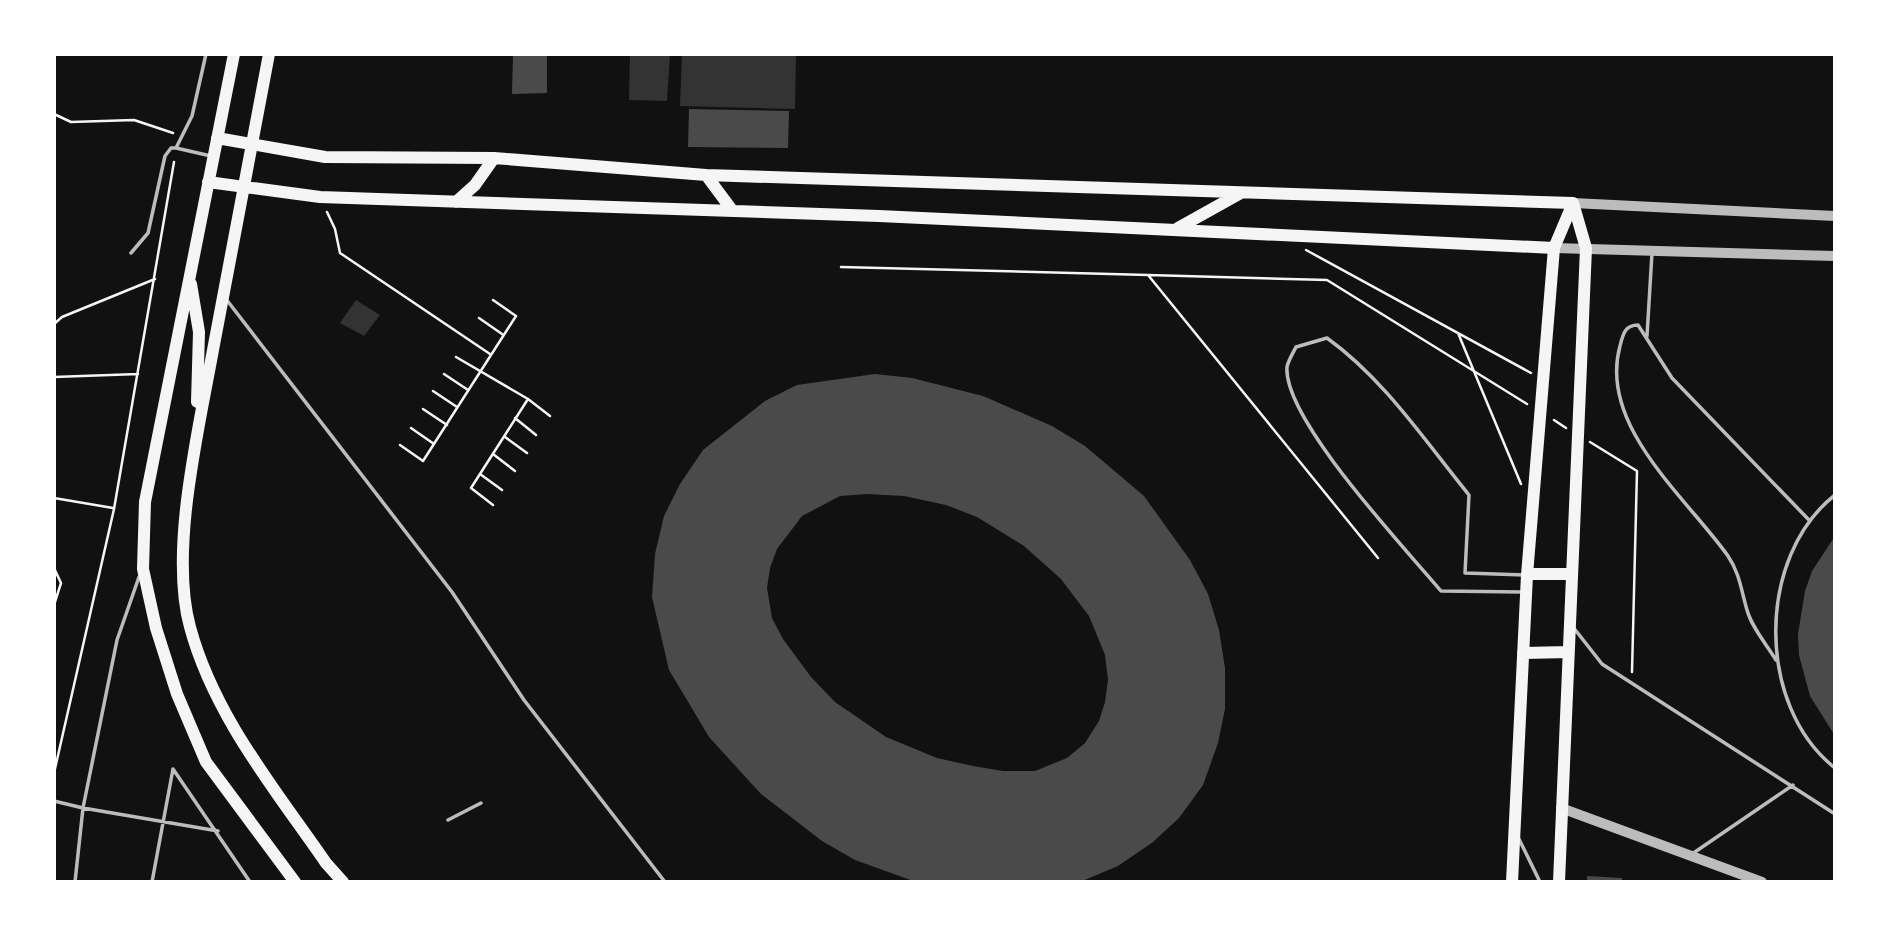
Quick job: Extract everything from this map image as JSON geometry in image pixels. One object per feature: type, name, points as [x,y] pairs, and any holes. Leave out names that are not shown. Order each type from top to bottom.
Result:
[{"type":"main road","points":[[234,54],[145,502],[143,569],[156,628],[177,694],[206,762],[295,882]]},
{"type":"main road","points":[[269,54],[195,454],[181,577],[190,629],[205,672],[231,723],[326,863],[343,882]]},
{"type":"main road","points":[[217,138],[250,152],[324,157],[494,158],[706,175],[1573,203]]},
{"type":"main road","points":[[456,202],[475,185],[494,158]]},
{"type":"main road","points":[[706,175],[732,210]]},
{"type":"main road","points":[[208,183],[320,197],[732,210],[1554,248]]},
{"type":"main road","points":[[1177,229],[1239,194]]},
{"type":"main road","points":[[1511,882],[1527,575],[1546,382],[1554,248],[1573,203]]},
{"type":"main road","points":[[1559,882],[1586,248],[1573,203]]},
{"type":"main road","points":[[190,276],[200,354],[195,454]]},
{"type":"main road","points":[[1527,575],[1571,574]]},
{"type":"main road","points":[[1523,653],[1568,652]]},
{"type":"street","points":[[1573,203],[1835,216]]},
{"type":"street","points":[[1554,248],[1835,256]]},
{"type":"street","points":[[1562,807],[1762,882]]},
{"type":"lane","points":[[176,148],[194,109],[206,54]]},
{"type":"lane","points":[[131,253],[148,233],[165,156],[171,148],[213,156]]},
{"type":"lane","points":[[1647,336],[1652,251]]},
{"type":"lane","points":[[223,296],[452,593],[524,700],[665,882]]},
{"type":"lane","points":[[1776,660],[1747,612],[1741,579],[1728,555],[1648,457],[1629,422],[1619,390],[1617,356],[1625,330],[1631,325],[1638,325],[1672,378],[1809,520]]},
{"type":"lane","points":[[1526,592],[1441,591],[1312,433],[1292,392],[1287,366],[1296,347],[1327,338],[1348,353],[1376,381],[1469,495],[1465,573],[1527,575]]},
{"type":"lane","points":[[1835,495],[1809,520],[1795,544],[1780,596],[1775,634],[1776,660],[1790,709],[1807,738],[1835,768]]},
{"type":"lane","points":[[75,882],[83,808],[117,640],[127,604],[143,569]]},
{"type":"lane","points":[[1569,622],[1602,664],[1835,814]]},
{"type":"lane","points":[[152,882],[173,769],[218,831],[250,882]]},
{"type":"lane","points":[[1690,855],[1793,785]]},
{"type":"lane","points":[[54,801],[218,831]]},
{"type":"lane","points":[[448,820],[481,803]]},
{"type":"lane","points":[[1514,828],[1540,882]]},
{"type":"path","points":[[54,114],[71,122],[134,120],[183,137]]},
{"type":"path","points":[[54,773],[114,509],[176,148]]},
{"type":"path","points":[[320,197],[335,229],[340,253],[490,354]]},
{"type":"path","points":[[1299,247],[1546,382]]},
{"type":"path","points":[[841,267],[1327,280],[1534,408]]},
{"type":"path","points":[[1148,275],[1378,558]]},
{"type":"path","points":[[54,324],[62,317],[155,279]]},
{"type":"path","points":[[400,445],[424,461],[502,334],[516,316],[493,300]]},
{"type":"path","points":[[479,318],[502,334]]},
{"type":"path","points":[[1458,333],[1524,492]]},
{"type":"path","points":[[456,357],[479,373],[528,399],[550,416]]},
{"type":"path","points":[[54,377],[138,374]]},
{"type":"path","points":[[444,374],[468,390]]},
{"type":"path","points":[[433,391],[457,407]]},
{"type":"path","points":[[493,505],[471,488],[528,399]]},
{"type":"path","points":[[423,410],[447,425]]},
{"type":"path","points":[[1545,415],[1568,429]]},
{"type":"path","points":[[515,418],[537,435]]},
{"type":"path","points":[[411,428],[434,444]]},
{"type":"path","points":[[1580,436],[1637,471],[1631,682]]},
{"type":"path","points":[[505,437],[527,453]]},
{"type":"path","points":[[493,454],[515,471]]},
{"type":"path","points":[[480,474],[502,490]]},
{"type":"path","points":[[54,498],[114,509]]},
{"type":"path","points":[[54,568],[61,583],[54,605]]},
{"type":"shaded area","points":[[630,54],[670,54],[667,101],[629,100]]},
{"type":"shaded area","points":[[682,54],[796,54],[795,109],[680,106]]},
{"type":"shaded area","points":[[356,300],[380,315],[364,336],[340,323]]},
{"type":"building","points":[[513,54],[547,54],[547,93],[512,94]]},
{"type":"building","points":[[689,109],[789,111],[788,148],[688,147]]},
{"type":"building","points":[[875,374],[912,378],[983,396],[1052,426],[1085,446],[1144,496],[1190,560],[1208,594],[1219,630],[1225,668],[1225,709],[1218,743],[1203,785],[1179,818],[1153,842],[1118,866],[1080,882],[916,882],[855,860],[822,841],[761,794],[709,737],[669,670],[652,597],[655,554],[664,516],[680,484],[703,450],[765,401],[797,385]],"holes":[[[840,496],[904,496],[946,505],[977,517],[1024,546],[1061,579],[1089,616],[1105,655],[1108,680],[1105,702],[1099,721],[1085,743],[1067,758],[1035,771],[1003,771],[937,758],[886,737],[835,702],[811,677],[783,639],[772,618],[767,588],[770,568],[777,549],[802,516]]]},
{"type":"building","points":[[1835,536],[1835,736],[1810,696],[1799,655],[1798,634],[1805,591],[1812,571]]},
{"type":"building","points":[[1587,876],[1622,878],[1622,882],[1587,882]]}]
